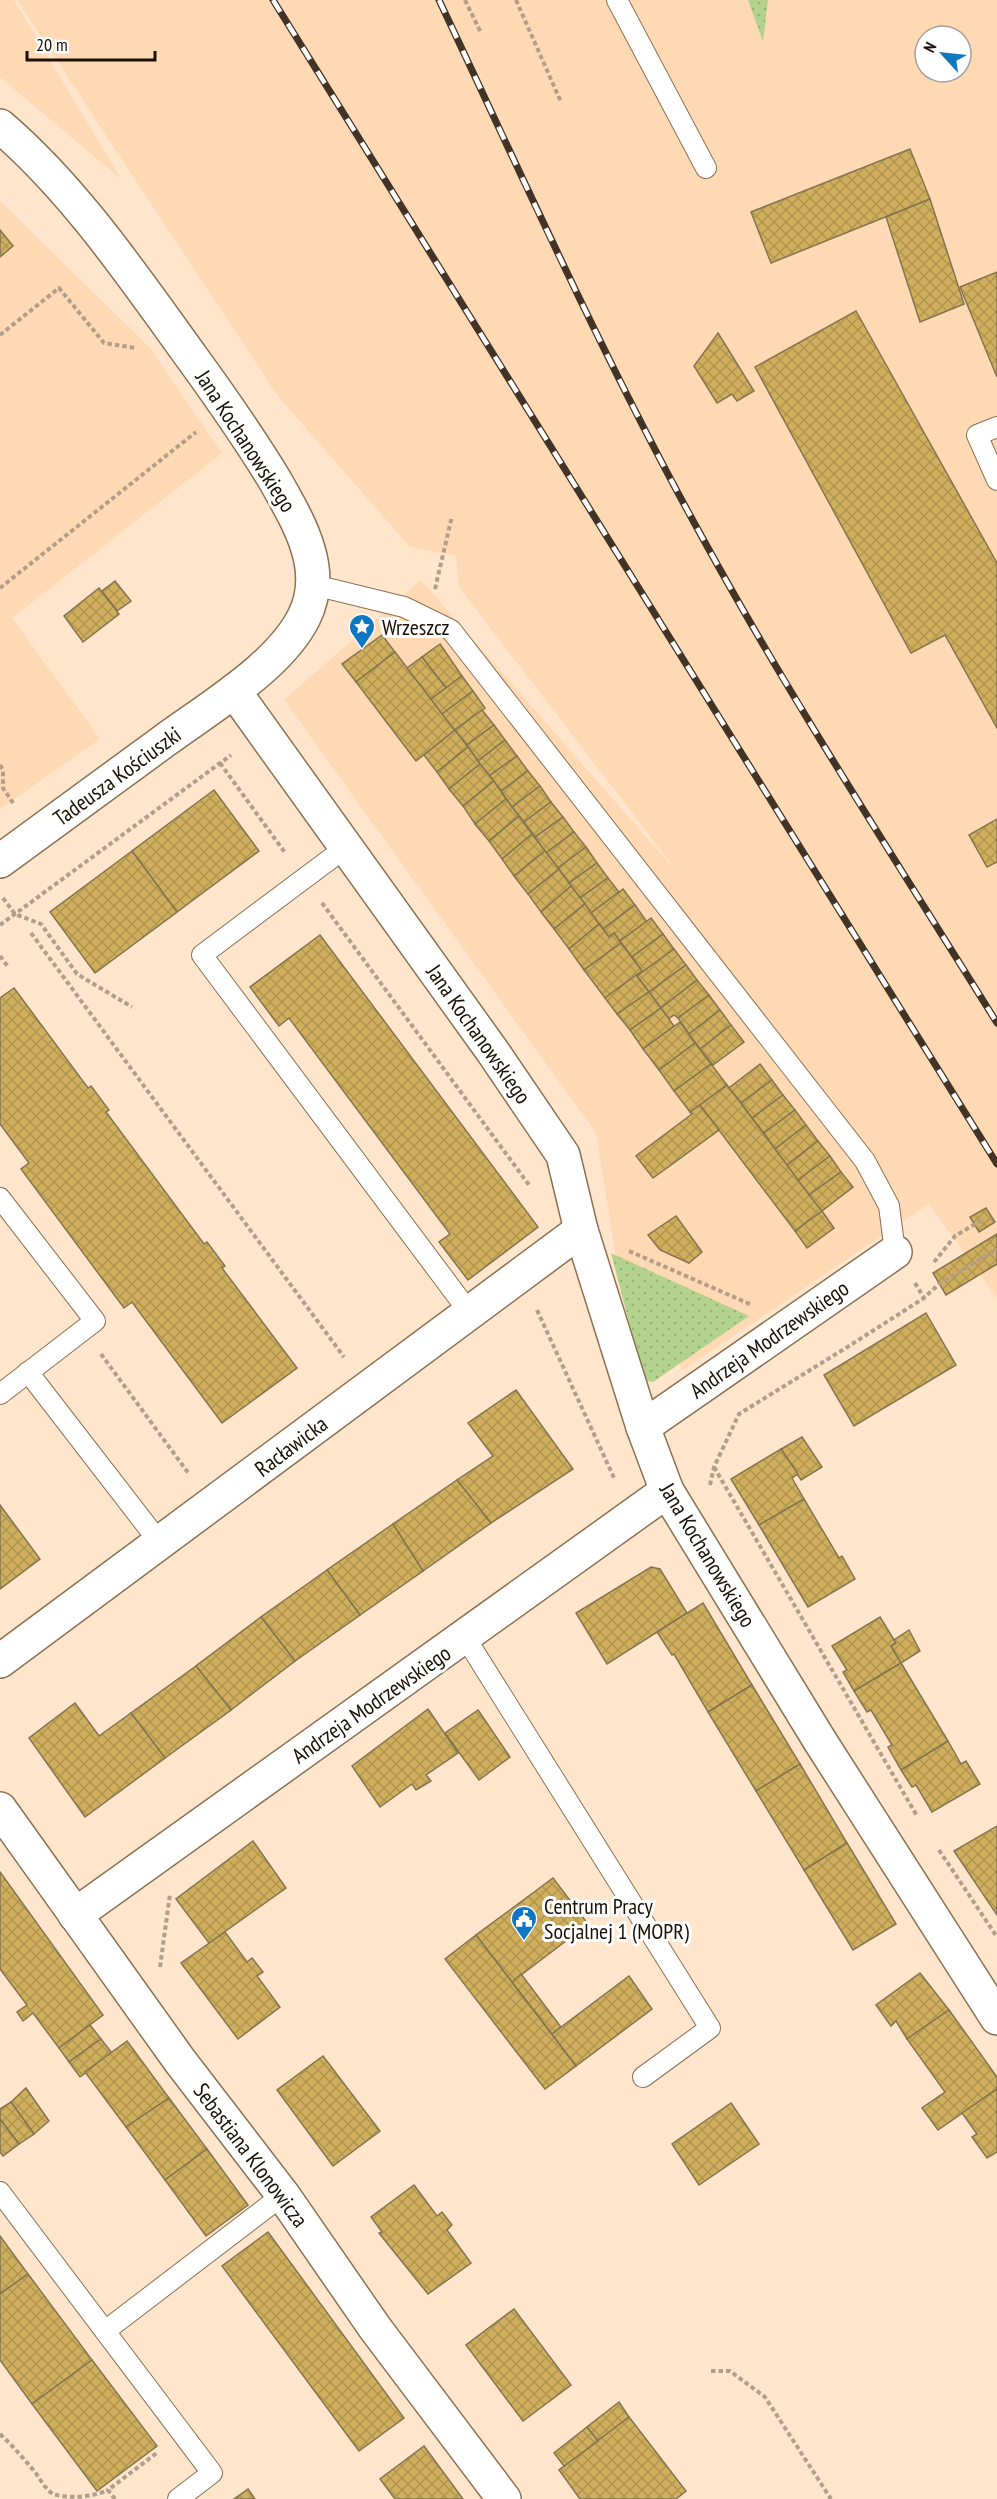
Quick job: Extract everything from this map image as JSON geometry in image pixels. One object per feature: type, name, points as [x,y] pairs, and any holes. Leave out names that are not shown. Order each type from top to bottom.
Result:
[{"type":"street","name":"Jana Kochanowskiego","points":[[0,126],[17,140],[81,210],[137,282],[246,433],[294,514],[308,548],[314,585],[311,602],[304,618],[285,647],[234,691],[481,1035],[563,1155],[581,1230],[644,1427],[667,1491],[820,1741],[997,2018]]},
{"type":"street","name":"Tadeusza Kościuszki","points":[[0,861],[234,691]]},
{"type":"street","name":"Racławicka","points":[[0,1661],[581,1230]]},
{"type":"street","name":"Andrzeja Modrzewskiego","points":[[644,1427],[895,1252]]},
{"type":"street","name":"Andrzeja Modrzewskiego","points":[[75,1915],[667,1491]]},
{"type":"street","name":"Sebastiana Klonowicza","points":[[0,1809],[180,2061],[283,2195],[375,2328],[504,2499]]},
{"type":"lane","points":[[617,0],[706,168]]},
{"type":"lane","points":[[997,427],[977,435],[997,480]]},
{"type":"lane","points":[[314,585],[404,607],[451,630],[865,1161],[889,1206],[895,1252]]},
{"type":"lane","points":[[345,848],[202,955],[469,1312]]},
{"type":"lane","points":[[0,1198],[95,1321],[0,1394]]},
{"type":"lane","points":[[28,1372],[160,1543]]},
{"type":"lane","points":[[465,1637],[710,2028],[643,2077]]},
{"type":"lane","points":[[0,2192],[212,2473],[178,2499]]},
{"type":"lane","points":[[105,2331],[283,2195]]},
{"type":"path","points":[[465,0],[481,33]]},
{"type":"path","points":[[516,0],[561,102]]},
{"type":"path","points":[[0,335],[59,288],[104,343],[137,348],[143,357]]},
{"type":"path","points":[[0,588],[196,434],[190,424]]},
{"type":"path","points":[[443,553],[452,516]]},
{"type":"path","points":[[0,925],[263,731]]},
{"type":"path","points":[[220,763],[533,1192]]},
{"type":"path","points":[[0,765],[3,770],[3,788],[19,811]]},
{"type":"path","points":[[0,895],[15,914],[41,924],[77,974],[132,1007]]},
{"type":"path","points":[[30,933],[345,1358]]},
{"type":"path","points":[[0,956],[9,968]]},
{"type":"path","points":[[927,1270],[955,1236],[982,1220]]},
{"type":"path","points":[[581,1230],[792,1322]]},
{"type":"path","points":[[690,1527],[706,1503],[714,1467],[739,1414],[924,1298],[939,1284],[997,1249]]},
{"type":"path","points":[[527,1268],[538,1311],[615,1480]]},
{"type":"path","points":[[920,1275],[913,1280],[924,1298]]},
{"type":"path","points":[[83,1330],[193,1480]]},
{"type":"path","points":[[714,1467],[922,1824]]},
{"type":"path","points":[[935,1843],[997,1937]]},
{"type":"path","points":[[159,1975],[171,1893]]},
{"type":"path","points":[[711,2371],[730,2371],[765,2397],[831,2499]]},
{"type":"path","points":[[0,2434],[16,2449],[52,2494],[64,2498],[80,2498],[108,2490],[183,2434]]},
{"type":"path","points":[[108,2490],[115,2499]]},
{"type":"shaded area","points":[[0,0],[14,0],[121,179],[0,77]]},
{"type":"shaded area","points":[[17,0],[748,0],[763,40],[768,0],[997,0],[997,1298],[929,1204],[683,1370],[617,1263],[596,1133],[284,700],[421,580],[683,879],[459,587],[456,556],[410,547],[277,395]]},
{"type":"shaded area","points":[[0,201],[150,348],[222,453],[12,618],[100,739],[0,809]]},
{"type":"green space","points":[[748,0],[768,0],[763,42]]},
{"type":"green space","points":[[611,1253],[749,1316],[653,1382],[647,1381],[643,1376]]},
{"type":"building","points":[[910,149],[930,199],[771,263],[751,212]]},
{"type":"building","points":[[930,199],[964,304],[920,322],[886,217]]},
{"type":"building","points":[[0,230],[13,246],[0,257]]},
{"type":"building","points":[[997,272],[997,377],[960,287]]},
{"type":"building","points":[[856,311],[997,563],[997,728],[945,635],[911,653],[755,367]]},
{"type":"building","points":[[718,333],[754,391],[737,401],[732,394],[717,403],[694,366]]},
{"type":"building","points":[[115,581],[131,601],[117,611],[102,591]]},
{"type":"building","points":[[99,588],[119,614],[83,642],[64,616]]},
{"type":"building","points":[[382,635],[395,652],[356,682],[342,664]]},
{"type":"building","points":[[440,644],[462,676],[446,688],[422,657]]},
{"type":"building","points":[[395,652],[455,730],[416,761],[356,682]]},
{"type":"building","points":[[422,657],[446,688],[431,699],[407,668]]},
{"type":"building","points":[[462,676],[473,691],[442,714],[431,699]]},
{"type":"building","points":[[473,691],[485,708],[455,730],[442,714]]},
{"type":"building","points":[[482,710],[494,725],[467,745],[455,730]]},
{"type":"building","points":[[494,725],[505,740],[478,761],[467,745]]},
{"type":"building","points":[[455,730],[468,747],[437,772],[424,755]]},
{"type":"building","points":[[505,740],[517,756],[489,776],[478,761]]},
{"type":"building","points":[[468,747],[480,764],[449,789],[437,772]]},
{"type":"building","points":[[517,756],[528,771],[501,791],[489,776]]},
{"type":"building","points":[[480,764],[494,781],[463,806],[449,789]]},
{"type":"building","points":[[528,771],[540,786],[512,807],[501,791]]},
{"type":"building","points":[[494,781],[506,799],[475,824],[463,806]]},
{"type":"building","points":[[540,786],[551,802],[524,822],[512,807]]},
{"type":"building","points":[[214,790],[259,851],[177,912],[132,851]]},
{"type":"building","points":[[506,799],[519,816],[489,841],[475,824]]},
{"type":"building","points":[[551,802],[563,817],[535,837],[524,822]]},
{"type":"building","points":[[519,816],[532,834],[502,859],[489,841]]},
{"type":"building","points":[[563,817],[574,832],[546,853],[535,837]]},
{"type":"building","points":[[997,819],[997,862],[987,867],[969,835]]},
{"type":"building","points":[[574,832],[586,847],[558,868],[546,853]]},
{"type":"building","points":[[532,834],[545,851],[514,876],[502,859]]},
{"type":"building","points":[[586,847],[597,863],[569,883],[558,868]]},
{"type":"building","points":[[132,851],[177,912],[95,973],[50,912]]},
{"type":"building","points":[[545,851],[559,869],[528,894],[514,876]]},
{"type":"building","points":[[597,863],[608,878],[580,898],[569,883]]},
{"type":"building","points":[[559,869],[571,886],[541,912],[528,894]]},
{"type":"building","points":[[608,878],[619,892],[591,913],[580,898]]},
{"type":"building","points":[[571,886],[585,904],[554,929],[541,912]]},
{"type":"building","points":[[623,889],[635,905],[603,929],[591,913]]},
{"type":"building","points":[[585,904],[599,924],[569,949],[554,929]]},
{"type":"building","points":[[635,905],[647,922],[620,941],[614,933],[609,937],[603,929]]},
{"type":"building","points":[[651,918],[663,934],[632,957],[620,941]]},
{"type":"building","points":[[599,924],[609,937],[614,933],[621,943],[584,970],[569,949]]},
{"type":"building","points":[[663,934],[674,949],[637,976],[642,971],[632,957]]},
{"type":"building","points":[[320,935],[538,1227],[468,1280],[439,1242],[450,1234],[289,1018],[279,1026],[250,987]]},
{"type":"building","points":[[621,943],[642,971],[605,998],[584,970]]},
{"type":"building","points":[[674,949],[686,965],[649,992],[637,976]]},
{"type":"building","points":[[686,965],[697,980],[661,1008],[649,992]]},
{"type":"building","points":[[636,975],[649,992],[617,1014],[605,998]]},
{"type":"building","points":[[697,980],[709,995],[678,1018],[674,1015],[668,1019],[661,1008]]},
{"type":"building","points":[[14,988],[88,1088],[91,1086],[109,1110],[106,1112],[204,1244],[207,1242],[225,1266],[222,1268],[297,1368],[222,1423],[132,1302],[124,1308],[21,1169],[29,1163],[0,1124],[0,998]]},
{"type":"building","points":[[649,992],[661,1008],[630,1030],[617,1014]]},
{"type":"building","points":[[709,995],[720,1010],[689,1034],[678,1018]]},
{"type":"building","points":[[661,1008],[674,1026],[643,1049],[630,1030]]},
{"type":"building","points":[[720,1010],[731,1025],[700,1049],[689,1034]]},
{"type":"building","points":[[680,1022],[695,1043],[659,1070],[643,1049]]},
{"type":"building","points":[[731,1025],[744,1042],[713,1065],[700,1049]]},
{"type":"building","points":[[695,1043],[711,1064],[674,1091],[659,1070]]},
{"type":"building","points":[[711,1064],[727,1085],[690,1112],[674,1091]]},
{"type":"building","points":[[760,1064],[772,1080],[741,1103],[729,1088]]},
{"type":"building","points":[[772,1080],[783,1095],[752,1118],[741,1103]]},
{"type":"building","points":[[727,1085],[822,1211],[795,1231],[700,1105]]},
{"type":"building","points":[[783,1095],[795,1110],[764,1133],[752,1118]]},
{"type":"building","points":[[700,1105],[719,1130],[653,1178],[636,1156],[692,1114],[690,1112]]},
{"type":"building","points":[[795,1110],[806,1125],[775,1149],[764,1133]]},
{"type":"building","points":[[806,1125],[818,1141],[787,1165],[775,1149]]},
{"type":"building","points":[[818,1141],[830,1156],[798,1180],[787,1165]]},
{"type":"building","points":[[830,1156],[841,1172],[809,1195],[798,1180]]},
{"type":"building","points":[[841,1172],[853,1187],[822,1211],[809,1195]]},
{"type":"building","points":[[986,1208],[995,1222],[979,1232],[970,1217]]},
{"type":"building","points":[[822,1211],[834,1228],[807,1248],[795,1231]]},
{"type":"building","points":[[676,1216],[702,1252],[689,1263],[660,1250],[648,1235]]},
{"type":"building","points":[[997,1234],[997,1264],[946,1295],[933,1273]]},
{"type":"building","points":[[926,1313],[956,1365],[854,1426],[824,1375]]},
{"type":"building","points":[[516,1390],[573,1469],[491,1523],[457,1480],[493,1456],[468,1423]]},
{"type":"building","points":[[802,1437],[822,1467],[801,1480],[781,1449]]},
{"type":"building","points":[[781,1449],[798,1474],[792,1478],[804,1499],[759,1525],[731,1479]]},
{"type":"building","points":[[457,1480],[491,1523],[423,1571],[393,1524]]},
{"type":"building","points":[[804,1499],[839,1558],[842,1556],[855,1579],[808,1607],[759,1525]]},
{"type":"building","points":[[0,1505],[40,1559],[0,1589]]},
{"type":"building","points":[[393,1524],[423,1571],[360,1615],[327,1570]]},
{"type":"building","points":[[651,1567],[660,1569],[687,1613],[607,1664],[576,1613]]},
{"type":"building","points":[[327,1570],[360,1615],[295,1661],[261,1617]]},
{"type":"building","points":[[703,1603],[752,1685],[708,1712],[674,1654],[672,1655],[657,1632]]},
{"type":"building","points":[[261,1617],[295,1661],[231,1710],[196,1666]]},
{"type":"building","points":[[880,1617],[896,1643],[891,1646],[901,1663],[854,1691],[843,1672],[847,1670],[832,1646]]},
{"type":"building","points":[[909,1630],[920,1651],[901,1663],[891,1646],[896,1643],[894,1640]]},
{"type":"building","points":[[901,1663],[948,1741],[901,1770],[888,1747],[892,1745],[871,1710],[867,1712],[854,1691]]},
{"type":"building","points":[[196,1666],[231,1710],[165,1758],[131,1713]]},
{"type":"building","points":[[752,1685],[800,1764],[756,1791],[708,1712]]},
{"type":"building","points":[[75,1703],[99,1736],[131,1713],[165,1758],[85,1817],[29,1738]]},
{"type":"building","points":[[428,1709],[458,1753],[426,1775],[431,1781],[416,1790],[412,1784],[380,1807],[352,1766]]},
{"type":"building","points":[[478,1710],[510,1757],[479,1780],[445,1733]]},
{"type":"building","points":[[948,1741],[961,1764],[966,1761],[980,1784],[932,1812],[916,1785],[912,1787],[901,1770]]},
{"type":"building","points":[[800,1764],[847,1843],[804,1870],[756,1791]]},
{"type":"building","points":[[997,1826],[997,1915],[954,1851]]},
{"type":"building","points":[[253,1841],[286,1888],[209,1943],[176,1899]]},
{"type":"building","points":[[847,1843],[896,1924],[853,1950],[804,1870]]},
{"type":"building","points":[[0,1872],[103,2015],[59,2048],[33,2013],[23,2021],[17,2012],[27,2005],[0,1969]]},
{"type":"building","points":[[553,1878],[588,1924],[512,1982],[476,1935]]},
{"type":"building","points":[[225,1932],[247,1962],[252,1958],[263,1972],[257,1976],[280,2007],[238,2039],[181,1963]]},
{"type":"building","points":[[476,1935],[576,2066],[545,2089],[445,1959]]},
{"type":"building","points":[[920,1973],[949,2010],[907,2039],[896,2021],[891,2026],[876,2005]]},
{"type":"building","points":[[521,1974],[561,2027],[552,2034],[512,1982]]},
{"type":"building","points":[[629,1976],[652,2009],[576,2066],[552,2034]]},
{"type":"building","points":[[949,2010],[997,2077],[997,2089],[938,2130],[922,2108],[945,2092],[907,2039]]},
{"type":"building","points":[[90,2025],[101,2039],[69,2062],[59,2048]]},
{"type":"building","points":[[101,2039],[112,2053],[80,2077],[69,2062]]},
{"type":"building","points":[[127,2041],[169,2098],[126,2127],[85,2072]]},
{"type":"building","points":[[323,2056],[380,2131],[333,2166],[277,2090]]},
{"type":"building","points":[[26,2088],[49,2121],[34,2134],[11,2102]]},
{"type":"building","points":[[997,2089],[997,2152],[987,2158],[972,2137],[977,2134],[962,2113]]},
{"type":"building","points":[[169,2098],[207,2149],[165,2180],[126,2127]]},
{"type":"building","points":[[11,2102],[34,2134],[19,2144],[0,2119],[0,2109]]},
{"type":"building","points":[[731,2103],[759,2144],[699,2185],[672,2144]]},
{"type":"building","points":[[0,2119],[19,2144],[3,2156],[0,2152]]},
{"type":"building","points":[[207,2149],[248,2205],[206,2236],[165,2180]]},
{"type":"building","points":[[414,2185],[437,2216],[442,2212],[452,2225],[447,2230],[471,2263],[428,2294],[379,2233],[382,2232],[371,2217]]},
{"type":"building","points":[[268,2232],[404,2418],[359,2451],[222,2266]]},
{"type":"building","points":[[0,2236],[28,2274],[0,2294]]},
{"type":"building","points":[[28,2274],[92,2360],[32,2404],[0,2360],[0,2294]]},
{"type":"building","points":[[514,2309],[571,2385],[523,2421],[466,2345]]},
{"type":"building","points":[[92,2360],[157,2446],[97,2491],[32,2404]]},
{"type":"building","points":[[619,2402],[629,2417],[598,2441],[587,2427]]},
{"type":"building","points":[[629,2417],[686,2491],[676,2499],[580,2499],[559,2470]]},
{"type":"building","points":[[587,2427],[598,2441],[564,2466],[554,2453]]},
{"type":"building","points":[[424,2446],[463,2499],[395,2499],[380,2479]]},
{"type":"building","points":[[248,2489],[255,2499],[234,2499]]},
{"type":"railway","points":[[273,0],[997,1164]]},
{"type":"railway","points":[[439,0],[599,338],[666,471],[772,660],[997,1023]]},
{"type":"place","name":"Wrzeszcz","points":[[362,650]]},
{"type":"place","name":"Centrum Pracy Socjalnej 1 (MOPR)","points":[[524,1942]]}]
